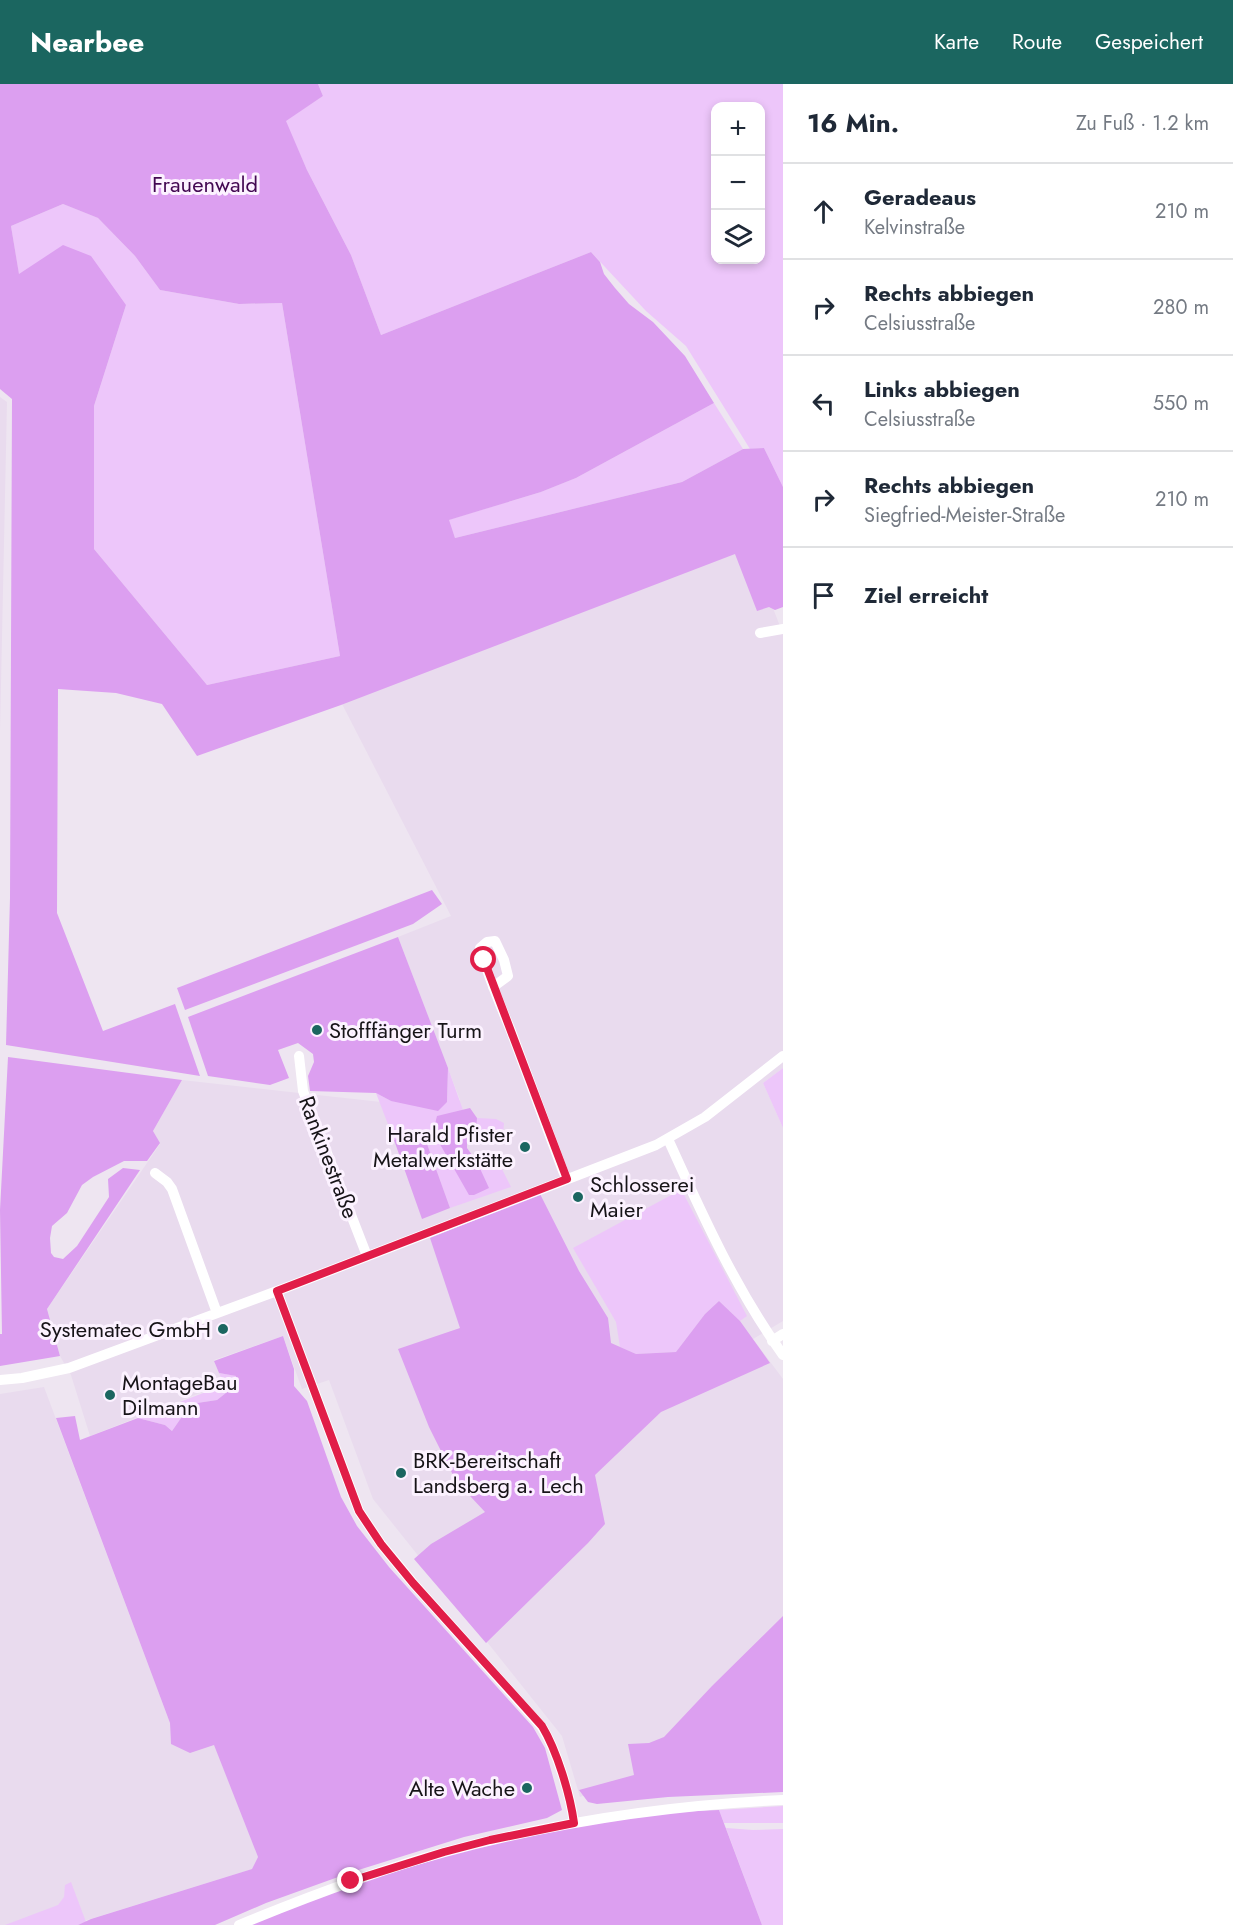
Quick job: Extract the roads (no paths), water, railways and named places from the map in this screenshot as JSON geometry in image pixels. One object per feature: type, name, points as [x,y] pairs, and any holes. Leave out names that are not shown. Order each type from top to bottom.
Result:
[{"type":"street","points":[[760,633],[783,629]]},
{"type":"street","points":[[493,987],[567,1179]]},
{"type":"street","name":"Rankinestraße","points":[[299,1056],[303,1091],[367,1256]]},
{"type":"street","points":[[0,1380],[65,1369],[277,1291],[668,1139],[726,1102],[783,1056]]},
{"type":"street","points":[[668,1139],[719,1249],[749,1305],[783,1355]]},
{"type":"street","points":[[155,1173],[167,1182],[172,1190],[217,1313]]},
{"type":"street","points":[[277,1291],[359,1511],[381,1544],[413,1583],[542,1726],[557,1758],[574,1823]]},
{"type":"street","points":[[772,1341],[783,1334]]},
{"type":"street","points":[[239,1925],[314,1894],[399,1865],[490,1840],[574,1823],[683,1807],[783,1800]]},
{"type":"place","name":"Stofffänger Turm","points":[[317,1030]]},
{"type":"place","name":"Harald Pfister Metalwerkstätte","points":[[525,1147]]},
{"type":"place","name":"Schlosserei Maier","points":[[578,1197]]},
{"type":"place","name":"Systematec GmbH","points":[[223,1329]]},
{"type":"place","name":"MontageBau Dilmann","points":[[110,1395]]},
{"type":"place","name":"BRK-Bereitschaft Landsberg a. Lech","points":[[401,1473]]},
{"type":"place","name":"Alte Wache","points":[[527,1788]]},
{"type":"park label","name":"Frauenwald","points":[[205,184]]}]
